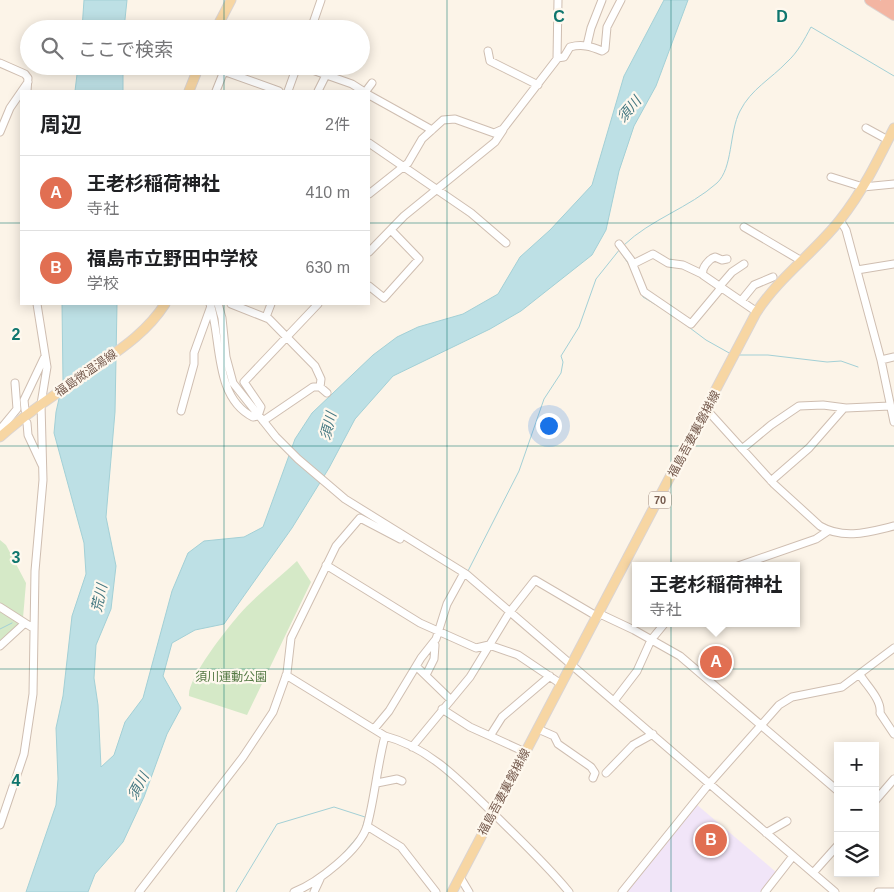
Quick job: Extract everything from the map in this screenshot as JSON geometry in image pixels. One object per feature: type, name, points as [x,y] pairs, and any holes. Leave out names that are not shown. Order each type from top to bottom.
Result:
[{"type":"highway","points":[[870,0],[894,16]]},
{"type":"highway","points":[[886,0],[894,5]]},
{"type":"main road","points":[[221,20],[231,0]]},
{"type":"main road","points":[[190,90],[196,75]]},
{"type":"main road","name":"福島吾妻裏磐梯線","points":[[454,891],[492,813],[599,616],[757,312],[776,285],[840,220],[863,187],[894,128]]},
{"type":"main road","name":"福島微温湯線","points":[[1,435],[41,404],[136,339],[150,325],[164,305]]},
{"type":"street","points":[[314,20],[322,0]]},
{"type":"street","points":[[370,251],[391,230],[495,142],[538,85],[558,58],[558,0]]},
{"type":"street","points":[[587,45],[591,28],[602,0]]},
{"type":"street","points":[[558,58],[564,57],[570,47],[587,45],[602,51],[605,49],[607,27],[621,0]]},
{"type":"street","points":[[488,51],[490,61],[538,85]]},
{"type":"street","points":[[0,63],[20,72]]},
{"type":"street","points":[[25,75],[28,82],[27,90]]},
{"type":"street","points":[[216,90],[222,75]]},
{"type":"street","points":[[235,75],[276,90]]},
{"type":"street","points":[[288,90],[295,75]]},
{"type":"street","points":[[318,90],[326,75],[363,90]]},
{"type":"street","points":[[22,90],[28,82]]},
{"type":"street","points":[[366,90],[372,83]]},
{"type":"street","points":[[0,132],[10,108],[20,94]]},
{"type":"street","points":[[370,96],[432,130]]},
{"type":"street","points":[[370,193],[403,168],[422,139],[448,118],[494,133],[503,129]]},
{"type":"street","points":[[866,128],[888,140]]},
{"type":"street","points":[[370,144],[471,213],[506,243]]},
{"type":"street","points":[[831,177],[863,187],[894,184]]},
{"type":"street","points":[[840,220],[846,230],[857,270],[881,360],[894,422]]},
{"type":"street","points":[[744,227],[776,248],[800,260]]},
{"type":"street","points":[[370,287],[384,298],[419,258],[391,230]]},
{"type":"street","points":[[619,244],[633,264],[641,287],[648,296],[691,324],[732,272],[744,264]]},
{"type":"street","points":[[633,264],[653,254],[668,263],[683,265],[702,274],[757,312]]},
{"type":"street","points":[[702,274],[713,257],[726,259]]},
{"type":"street","points":[[857,270],[894,264]]},
{"type":"street","points":[[741,301],[754,286],[773,277]]},
{"type":"street","points":[[0,824],[24,754],[33,694],[33,628],[42,466],[41,404],[47,367],[37,305]]},
{"type":"street","points":[[212,305],[221,367],[233,392],[248,414],[261,418],[309,388],[320,387],[327,393]]},
{"type":"street","points":[[182,411],[194,364],[194,353],[212,305]]},
{"type":"street","points":[[213,305],[222,318],[229,371],[238,390],[298,460],[345,498],[464,573],[835,892]]},
{"type":"street","points":[[234,305],[266,317],[316,366],[322,379],[320,387]]},
{"type":"street","points":[[266,317],[271,305]]},
{"type":"street","points":[[261,418],[261,407],[243,383],[317,305]]},
{"type":"street","points":[[25,410],[24,400],[45,355]]},
{"type":"street","points":[[881,360],[894,357]]},
{"type":"street","points":[[1,435],[5,423],[16,412],[15,383]]},
{"type":"street","points":[[742,449],[771,425],[799,406],[823,405],[844,408],[890,406]]},
{"type":"street","points":[[771,480],[809,448],[844,408]]},
{"type":"street","points":[[707,410],[771,480],[820,526],[828,531],[861,534],[894,526]]},
{"type":"street","points":[[27,423],[28,435],[42,466]]},
{"type":"street","points":[[138,892],[243,756],[272,712],[286,675],[291,638],[336,546],[360,518],[404,541],[412,541]]},
{"type":"street","points":[[750,562],[816,539],[828,531]]},
{"type":"street","points":[[326,565],[439,633],[476,648],[489,645],[518,655],[561,684]]},
{"type":"street","points":[[374,729],[389,711],[439,633],[447,604],[464,573]]},
{"type":"street","points":[[412,747],[470,677],[509,613],[535,580],[599,616],[651,640],[680,656],[834,788]]},
{"type":"street","points":[[0,607],[33,628]]},
{"type":"street","points":[[0,646],[25,623]]},
{"type":"street","points":[[614,701],[637,671],[651,640],[662,627]]},
{"type":"street","points":[[426,675],[434,659],[435,645]]},
{"type":"street","points":[[622,892],[709,784],[760,724],[785,700],[799,695],[834,690],[860,675],[894,648]]},
{"type":"street","points":[[418,668],[451,700]]},
{"type":"street","points":[[286,675],[385,736],[412,747],[441,764],[549,868],[569,892]]},
{"type":"street","points":[[860,675],[876,699],[880,713],[894,734]]},
{"type":"street","points":[[490,736],[502,718],[550,676]]},
{"type":"street","points":[[442,710],[470,727],[525,752]]},
{"type":"street","points":[[538,729],[554,736],[558,744],[591,767],[595,773],[593,778]]},
{"type":"street","points":[[606,773],[633,745],[652,734]]},
{"type":"street","points":[[294,892],[320,879],[338,863],[361,837],[367,826],[385,736]]},
{"type":"street","points":[[376,783],[397,779],[402,781]]},
{"type":"street","points":[[879,796],[894,779]]},
{"type":"street","points":[[766,833],[787,821]]},
{"type":"street","points":[[367,826],[401,847],[436,892]]},
{"type":"street","points":[[813,873],[834,849]]},
{"type":"street","points":[[765,892],[793,856]]},
{"type":"street","points":[[460,877],[469,892]]},
{"type":"street","points":[[314,892],[320,879]]},
{"type":"street","points":[[878,892],[893,892]]},
{"type":"shaded area","points":[[696,804],[776,872],[762,892],[626,892]]},
{"type":"green space","points":[[0,540],[6,545],[26,583],[23,618],[0,605]]},
{"type":"green space","name":"須川運動公園","points":[[297,561],[311,582],[247,715],[189,696],[190,688],[200,667],[232,623]]},
{"type":"green space","points":[[0,608],[23,623],[0,644]]},
{"type":"water","points":[[84,0],[127,0],[125,20],[83,20]]},
{"type":"water","points":[[664,0],[688,0],[656,86],[634,126],[619,171],[606,230],[592,255],[521,311],[490,329],[393,376],[355,419],[329,468],[292,528],[224,624],[195,630],[172,643],[163,676],[181,708],[167,734],[144,797],[123,842],[95,874],[88,892],[26,892],[56,805],[58,779],[56,728],[63,696],[72,616],[86,574],[84,543],[54,433],[56,412],[63,381],[62,305],[117,305],[115,412],[106,517],[116,566],[111,609],[96,645],[94,678],[98,705],[101,767],[114,755],[125,722],[143,698],[172,591],[188,553],[204,541],[244,537],[263,527],[295,439],[312,413],[373,355],[397,337],[418,327],[463,314],[498,294],[520,257],[550,230],[592,185],[624,76]]},
{"type":"water","points":[[77,75],[123,75],[123,90],[75,90]]},
{"type":"waterway","points":[[624,245],[646,228],[694,200],[717,183],[726,168],[734,129],[740,111],[755,90],[794,54],[811,27],[894,76]]},
{"type":"waterway","points":[[468,571],[519,471],[544,399],[561,373],[563,362],[561,356],[579,327],[596,279],[620,249]]},
{"type":"waterway","points":[[619,250],[630,266],[643,297],[658,306]]},
{"type":"waterway","points":[[682,322],[706,340],[731,354]]},
{"type":"waterway","points":[[739,355],[768,355],[827,362],[841,361],[858,367]]},
{"type":"waterway","points":[[0,629],[12,623]]},
{"type":"waterway","points":[[236,892],[277,824],[334,807],[365,817]]},
{"type":"waterway","points":[[363,826],[368,808]]},
{"type":"waterway","points":[[341,856],[360,834]]},
{"type":"place","name":"王老杉稲荷神社","points":[[716,662]]},
{"type":"place","name":"福島市立野田中学校","points":[[711,840]]},
{"type":"water label","name":"須川","points":[[629,109]]},
{"type":"water label","name":"須川","points":[[328,426]]},
{"type":"water label","name":"荒川","points":[[99,598]]},
{"type":"water label","name":"須川","points":[[138,786]]}]
